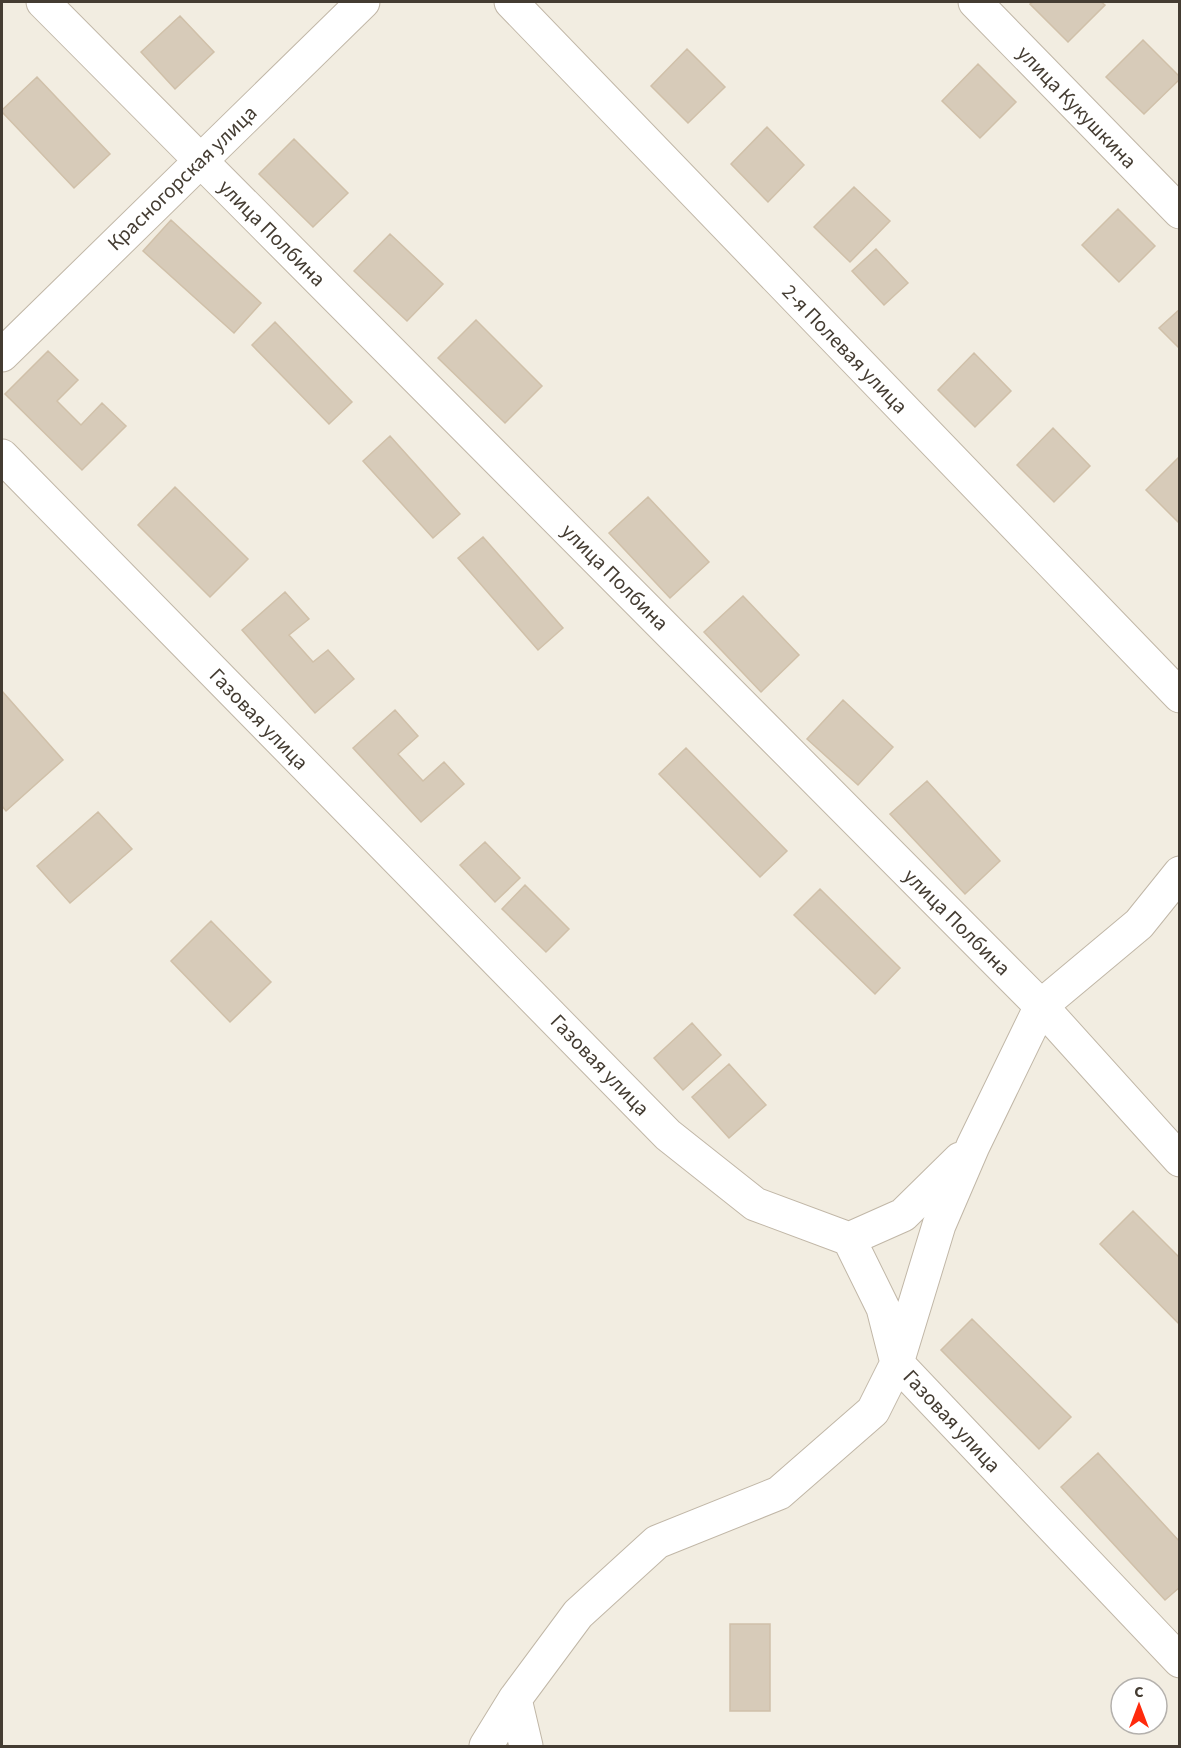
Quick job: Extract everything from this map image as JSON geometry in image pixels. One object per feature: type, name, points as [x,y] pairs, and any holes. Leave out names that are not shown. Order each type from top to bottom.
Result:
[{"type":"street","name":"улица Полбина","points":[[43,2],[1041,1006],[1176,1147]]},
{"type":"street","name":"Красногорская улица","points":[[2,355],[363,2]]},
{"type":"street","name":"2-я Полевая улица","points":[[512,2],[1179,696]]},
{"type":"street","name":"улица Кукушкина","points":[[975,2],[1179,212]]},
{"type":"street","name":"Газовая улица","points":[[2,456],[668,1135],[755,1204],[849,1239],[883,1308],[897,1363],[1179,1661]]},
{"type":"street","points":[[486,1746],[515,1699],[578,1614],[657,1542],[779,1493],[873,1411],[897,1363],[939,1225],[1041,1006],[1138,924],[1179,873]]},
{"type":"street","points":[[849,1239],[903,1215],[974,1146]]},
{"type":"street","points":[[515,1699],[526,1746]]},
{"type":"building","points":[[1033,2],[1101,2],[1105,5],[1068,42],[1030,4]]},
{"type":"building","points":[[180,16],[214,52],[175,89],[141,52]]},
{"type":"building","points":[[1143,40],[1180,77],[1144,114],[1106,77]]},
{"type":"building","points":[[687,49],[725,87],[688,123],[651,86]]},
{"type":"building","points":[[978,64],[1016,102],[980,138],[942,101]]},
{"type":"building","points":[[37,77],[110,154],[74,188],[2,112]]},
{"type":"building","points":[[767,127],[804,165],[768,202],[731,164]]},
{"type":"building","points":[[294,139],[348,193],[313,227],[259,174]]},
{"type":"building","points":[[854,187],[890,221],[850,262],[814,227]]},
{"type":"building","points":[[1118,209],[1155,246],[1119,282],[1082,245]]},
{"type":"building","points":[[171,220],[261,303],[234,333],[143,251]]},
{"type":"building","points":[[390,234],[443,284],[407,321],[354,271]]},
{"type":"building","points":[[876,249],[908,283],[884,305],[852,271]]},
{"type":"building","points":[[1180,309],[1180,349],[1159,328]]},
{"type":"building","points":[[476,320],[542,386],[505,423],[438,358]]},
{"type":"building","points":[[275,322],[352,402],[329,424],[252,345]]},
{"type":"building","points":[[48,351],[78,380],[57,401],[81,425],[102,403],[126,426],[82,470],[5,394]]},
{"type":"building","points":[[974,353],[1011,391],[975,427],[938,390]]},
{"type":"building","points":[[1053,428],[1090,466],[1054,502],[1017,465]]},
{"type":"building","points":[[390,436],[460,514],[433,538],[363,461]]},
{"type":"building","points":[[1180,456],[1180,524],[1146,490]]},
{"type":"building","points":[[175,487],[248,559],[210,597],[138,525]]},
{"type":"building","points":[[648,497],[709,562],[670,598],[609,533]]},
{"type":"building","points":[[483,537],[563,628],[538,650],[458,558]]},
{"type":"building","points":[[285,592],[309,619],[289,635],[313,662],[328,650],[354,679],[315,713],[242,630]]},
{"type":"building","points":[[743,596],[799,655],[761,692],[704,632]]},
{"type":"building","points":[[2,691],[63,760],[6,811],[2,806]]},
{"type":"building","points":[[843,700],[893,747],[858,785],[807,739]]},
{"type":"building","points":[[395,710],[418,736],[398,754],[423,781],[444,762],[464,784],[421,822],[353,748]]},
{"type":"building","points":[[686,748],[787,851],[760,877],[659,774]]},
{"type":"building","points":[[927,781],[1000,861],[965,894],[890,814]]},
{"type":"building","points":[[98,812],[132,849],[70,903],[37,866]]},
{"type":"building","points":[[485,842],[520,878],[495,902],[460,865]]},
{"type":"building","points":[[525,885],[569,929],[546,952],[502,909]]},
{"type":"building","points":[[820,889],[900,968],[875,994],[794,915]]},
{"type":"building","points":[[211,921],[271,982],[230,1022],[171,961]]},
{"type":"building","points":[[692,1023],[721,1055],[683,1090],[654,1058]]},
{"type":"building","points":[[729,1064],[766,1105],[729,1138],[692,1097]]},
{"type":"building","points":[[1133,1211],[1180,1258],[1180,1325],[1100,1244]]},
{"type":"building","points":[[972,1319],[1071,1417],[1039,1449],[941,1350]]},
{"type":"building","points":[[1098,1453],[1180,1542],[1180,1587],[1165,1600],[1061,1487]]},
{"type":"building","points":[[730,1624],[770,1624],[770,1711],[730,1711]]}]
